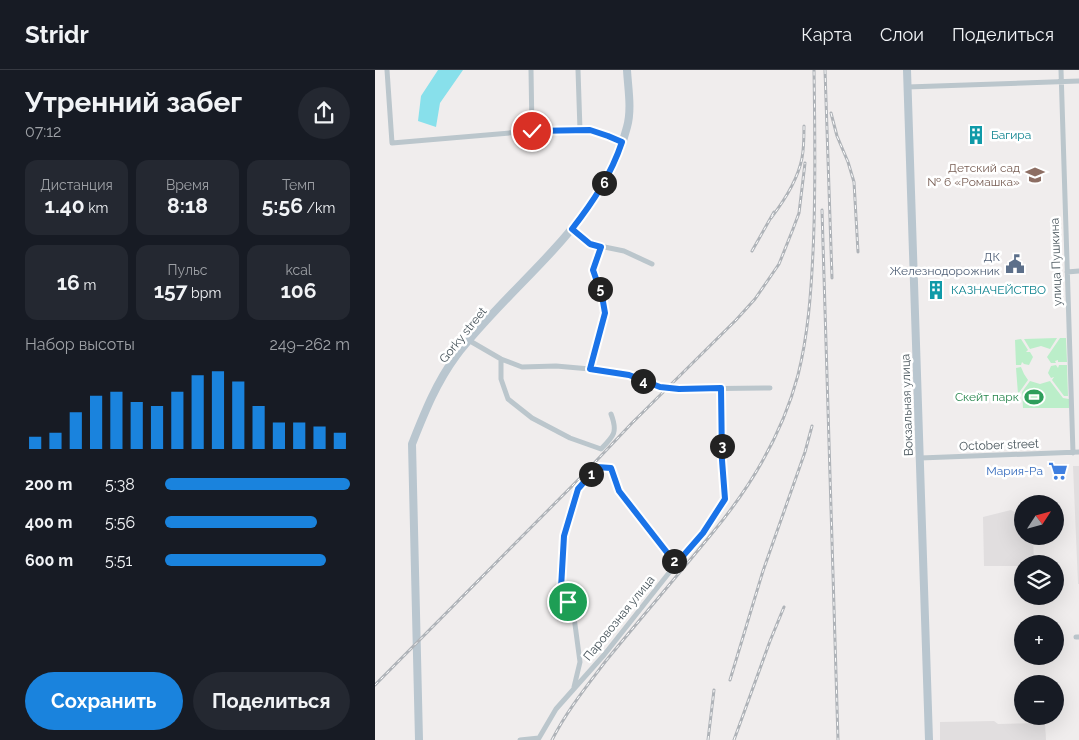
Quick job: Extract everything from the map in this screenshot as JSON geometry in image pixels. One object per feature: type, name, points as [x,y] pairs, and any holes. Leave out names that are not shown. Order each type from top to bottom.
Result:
[{"type":"main road","name":"Gorky street","points":[[419,740],[412,444],[430,399],[456,357],[572,229],[593,202],[607,178],[628,125],[627,70]]},
{"type":"main road","name":"Вокзальная улица","points":[[907,70],[929,740]]},
{"type":"street","points":[[387,70],[392,143],[532,131],[580,130],[590,130],[622,142]]},
{"type":"street","points":[[531,70],[532,131]]},
{"type":"street","points":[[578,70],[580,130]]},
{"type":"street","name":"улица Пушкина","points":[[1061,70],[1073,453]]},
{"type":"street","points":[[907,87],[1079,81]]},
{"type":"street","points":[[572,229],[590,244],[624,251],[652,264]]},
{"type":"street","points":[[590,369],[605,313],[602,296],[593,270],[601,247]]},
{"type":"street","points":[[1067,272],[1079,271]]},
{"type":"street","points":[[470,341],[501,359],[522,367],[556,366],[590,369],[629,375],[660,387],[679,389],[770,388]]},
{"type":"street","points":[[501,359],[501,379],[508,399],[532,418],[570,438],[601,449],[613,436],[615,424],[611,414]]},
{"type":"street","points":[[676,564],[703,533],[725,499],[722,460],[721,388]]},
{"type":"street","name":"October street","points":[[920,458],[1079,452]]},
{"type":"street","name":"Паровозная улица","points":[[520,740],[539,738],[556,709],[573,690],[604,655],[676,564],[619,491],[611,468],[597,467],[578,489],[564,536],[561,588],[574,617],[580,662],[573,690]]},
{"type":"shaded area","points":[[1073,466],[1079,466],[1079,584],[1078,584]]},
{"type":"shaded area","points":[[1011,510],[1014,512],[1014,545],[1033,545],[1034,555],[1014,555],[1014,566],[984,566],[983,517]]},
{"type":"shaded area","points":[[994,721],[998,724],[1045,725],[1046,740],[940,740],[940,722]]},
{"type":"green space","points":[[1057,338],[1050,349],[1041,346],[1030,349],[1024,339]]},
{"type":"green space","points":[[1060,338],[1066,338],[1067,362],[1058,362],[1058,360],[1055,361],[1056,363],[1051,363],[1047,357]]},
{"type":"green space","points":[[1021,339],[1028,350],[1026,352],[1030,352],[1033,357],[1029,365],[1022,362],[1021,365],[1016,365],[1015,340]]},
{"type":"green space","points":[[1056,365],[1058,368],[1059,365],[1067,365],[1068,396],[1064,396],[1052,380],[1054,377],[1051,378],[1048,373],[1051,366]]},
{"type":"green space","points":[[1021,367],[1028,380],[1018,394],[1016,368]]},
{"type":"green space","points":[[1030,381],[1040,384],[1050,381],[1063,398],[1069,399],[1069,408],[1023,408],[1022,392]]},
{"type":"water","points":[[438,70],[463,70],[440,103],[436,127],[418,121],[421,96]]},
{"type":"railway","points":[[552,740],[570,710],[605,662],[741,496],[775,438],[784,417],[798,375],[807,330],[810,299],[815,206],[814,70]]},
{"type":"railway","points":[[825,70],[832,278]]},
{"type":"railway","points":[[831,113],[837,136],[854,182],[858,252]]},
{"type":"railway","points":[[771,218],[794,182],[800,166],[803,154],[804,126]]},
{"type":"railway","points":[[375,685],[755,299],[779,264],[799,213],[805,163]]},
{"type":"railway","points":[[822,210],[838,740]]},
{"type":"railway","points":[[752,251],[774,212]]},
{"type":"railway","points":[[730,680],[763,571],[805,452],[812,426]]},
{"type":"railway","points":[[734,740],[784,607]]},
{"type":"railway","points":[[708,740],[714,690]]},
{"type":"place","name":"Багира","points":[[976,135]]},
{"type":"place","name":"Детский сад № 6 «Ромашка»","points":[[1035,175]]},
{"type":"place","name":"ДК Железнодорожник","points":[[1015,264]]},
{"type":"place","name":"КАЗНАЧЕЙСТВО","points":[[936,290]]},
{"type":"place","name":"Скейт парк","points":[[1034,397]]},
{"type":"place","name":"Мария-Ра","points":[[1058,471]]},
{"type":"route","points":[[532,131],[590,130],[622,142],[607,178],[593,202],[572,229],[590,244],[601,247],[593,270],[602,296],[605,313],[590,369],[629,375],[660,387],[679,389],[721,388],[722,460],[725,499],[703,533],[676,564],[619,491],[611,468],[597,467],[578,489],[564,536],[561,588],[568,602]]}]
